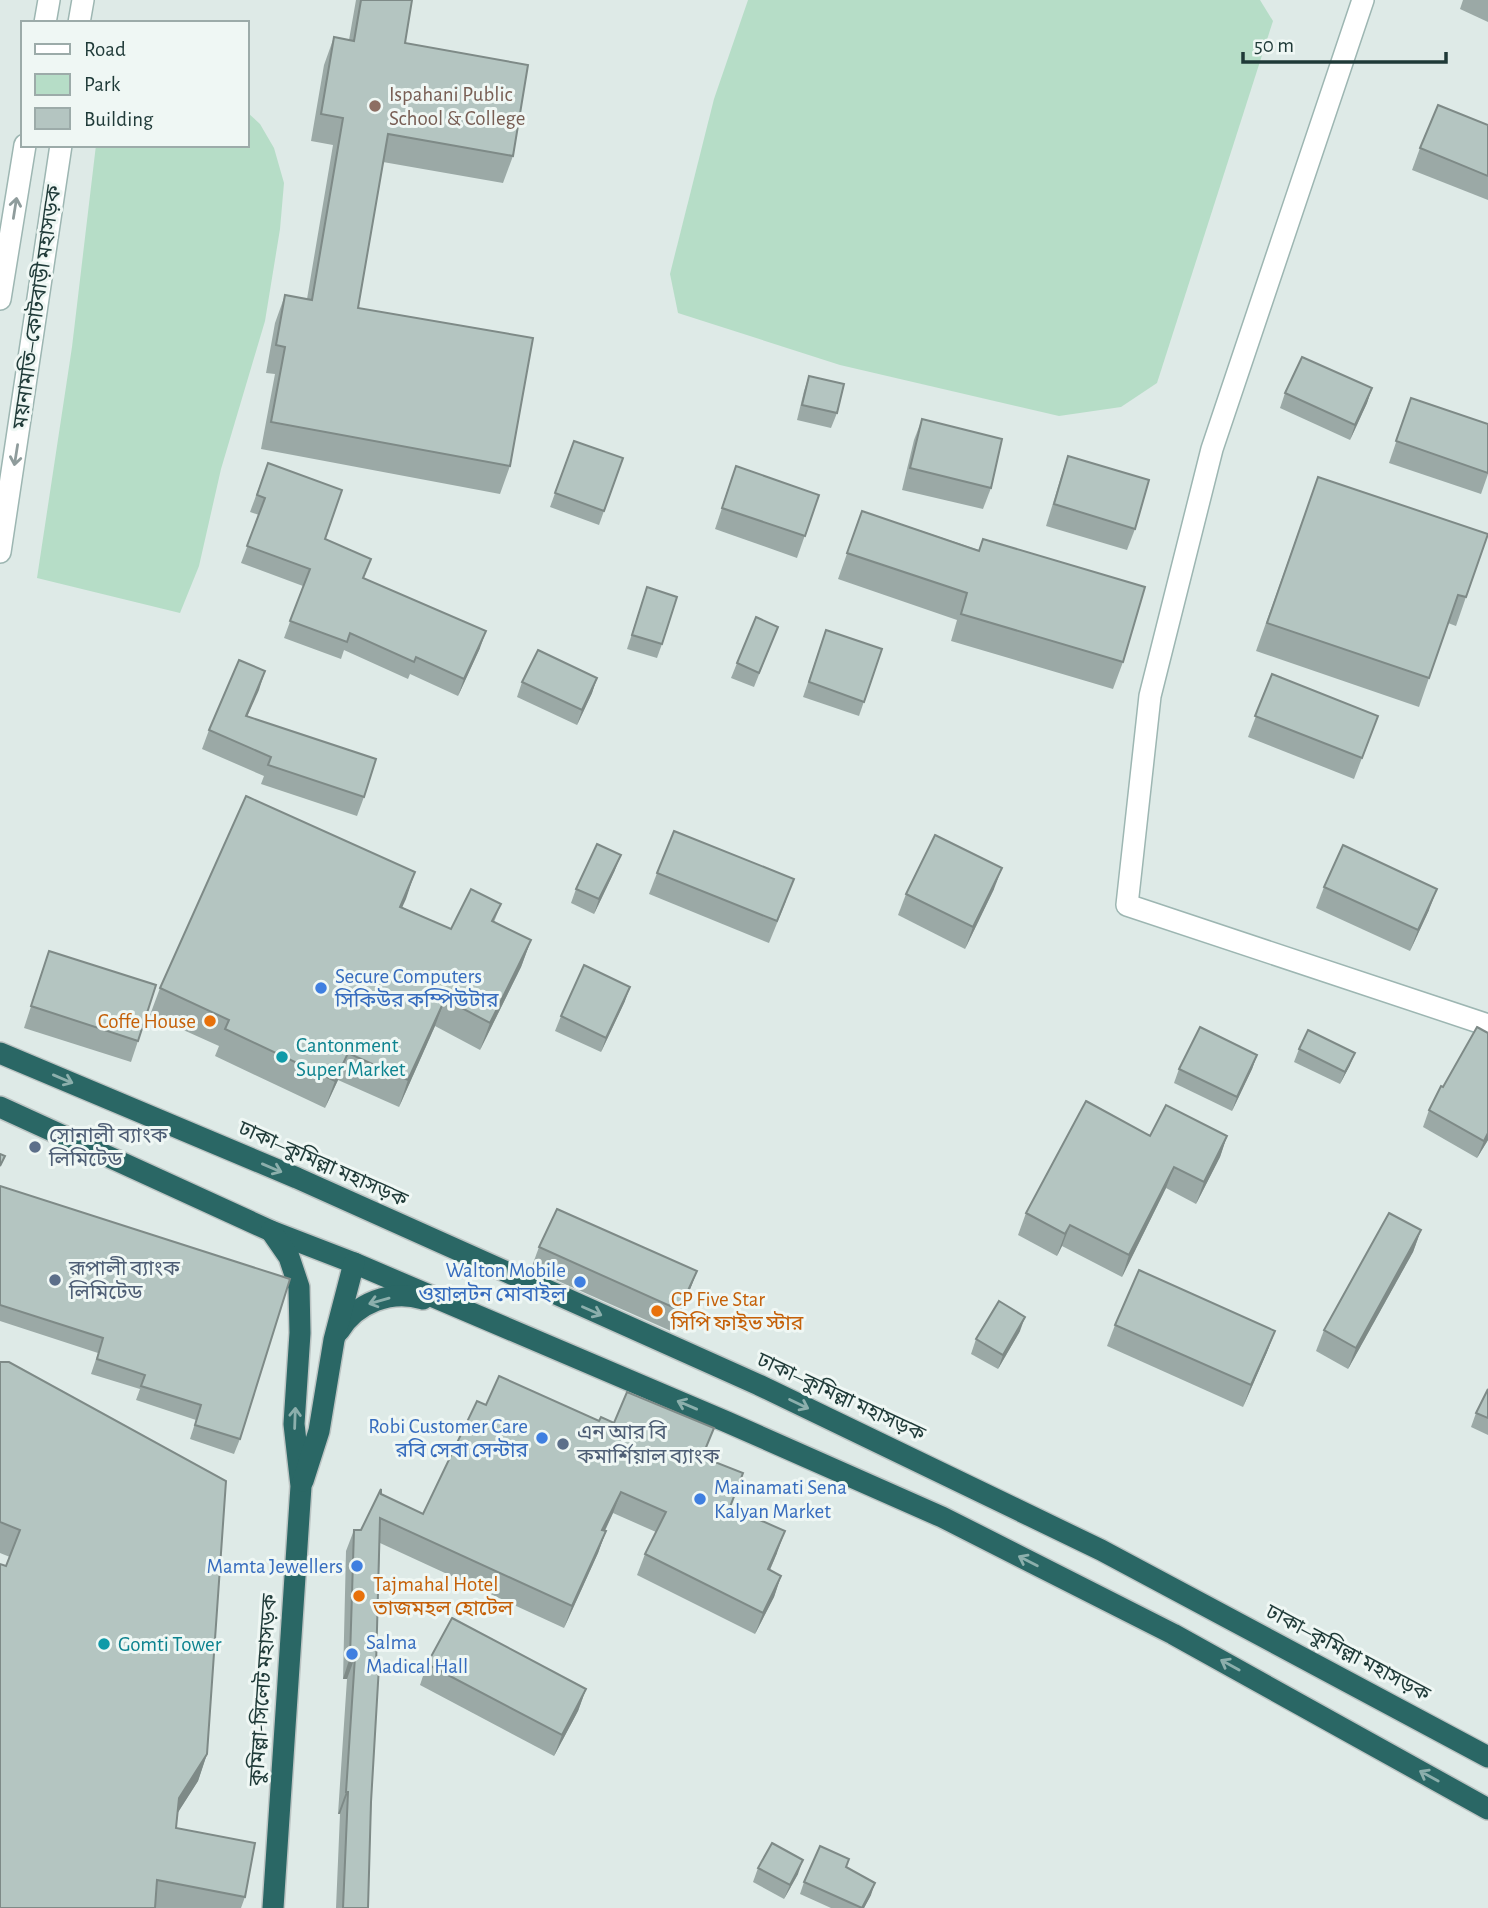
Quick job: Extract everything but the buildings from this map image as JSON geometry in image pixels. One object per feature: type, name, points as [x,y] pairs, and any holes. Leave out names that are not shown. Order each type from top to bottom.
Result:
[{"type":"highway","name":"ঢাকা–কুমিল্লা মহাসড়ক","points":[[0,1053],[297,1178],[759,1385],[1101,1550],[1488,1757]]},
{"type":"highway","points":[[0,1107],[271,1231],[727,1422],[942,1517],[1173,1634],[1488,1809]]},
{"type":"highway","name":"কুমিল্লা-সিলেট মহাসড়ক","points":[[271,1231],[289,1257],[299,1287],[300,1333],[294,1424],[301,1486],[273,1908]]},
{"type":"highway","points":[[301,1486],[319,1431],[334,1340],[354,1264]]},
{"type":"highway","points":[[334,1340],[347,1318],[380,1298],[416,1297],[468,1313]]},
{"type":"street","points":[[45,21],[49,0]]},
{"type":"street","points":[[79,21],[83,0]]},
{"type":"street","points":[[1363,0],[1212,449],[1150,696],[1127,905],[1488,1026]]},
{"type":"street","name":"ময়নামতি–কোটবাড়ী মহাসড়ক","points":[[0,299],[25,147]]},
{"type":"street","name":"ময়নামতি–কোটবাড়ী মহাসড়ক","points":[[0,552],[61,147]]},
{"type":"green space","points":[[748,0],[1260,0],[1273,21],[1157,383],[1121,407],[1059,416],[840,365],[678,313],[670,274],[714,99]]},
{"type":"green space","points":[[248,113],[260,124],[274,148],[284,183],[280,229],[265,321],[221,469],[199,566],[180,613],[37,578],[72,347],[96,147],[248,147]]},
{"type":"place","name":"Ispahani Public School & College","points":[[375,106]]},
{"type":"place","name":"Secure Computers সিকিউর কম্পিউটার","points":[[321,988]]},
{"type":"place","name":"Coffe House","points":[[210,1021]]},
{"type":"place","name":"Cantonment Super Market","points":[[282,1057]]},
{"type":"place","name":"সোনালী ব্যাংক লিমিটেড","points":[[35,1147]]},
{"type":"place","name":"রূপালী ব্যাংক লিমিটেড","points":[[55,1280]]},
{"type":"place","name":"Walton Mobile ওয়ালটন মোবাইল","points":[[580,1282]]},
{"type":"place","name":"CP Five Star সিপি ফাইভ স্টার","points":[[657,1311]]},
{"type":"place","name":"Robi Customer Care রবি সেবা সেন্টার","points":[[542,1438]]},
{"type":"place","name":"এন আর বি কমার্শিয়াল ব্যাংক","points":[[563,1444]]},
{"type":"place","name":"Mainamati Sena Kalyan Market","points":[[700,1499]]},
{"type":"place","name":"Mamta Jewellers","points":[[357,1566]]},
{"type":"place","name":"Tajmahal Hotel তাজমহল হোটেল","points":[[359,1596]]},
{"type":"place","name":"Gomti Tower","points":[[104,1644]]},
{"type":"place","name":"Salma Madical Hall","points":[[352,1654]]}]
